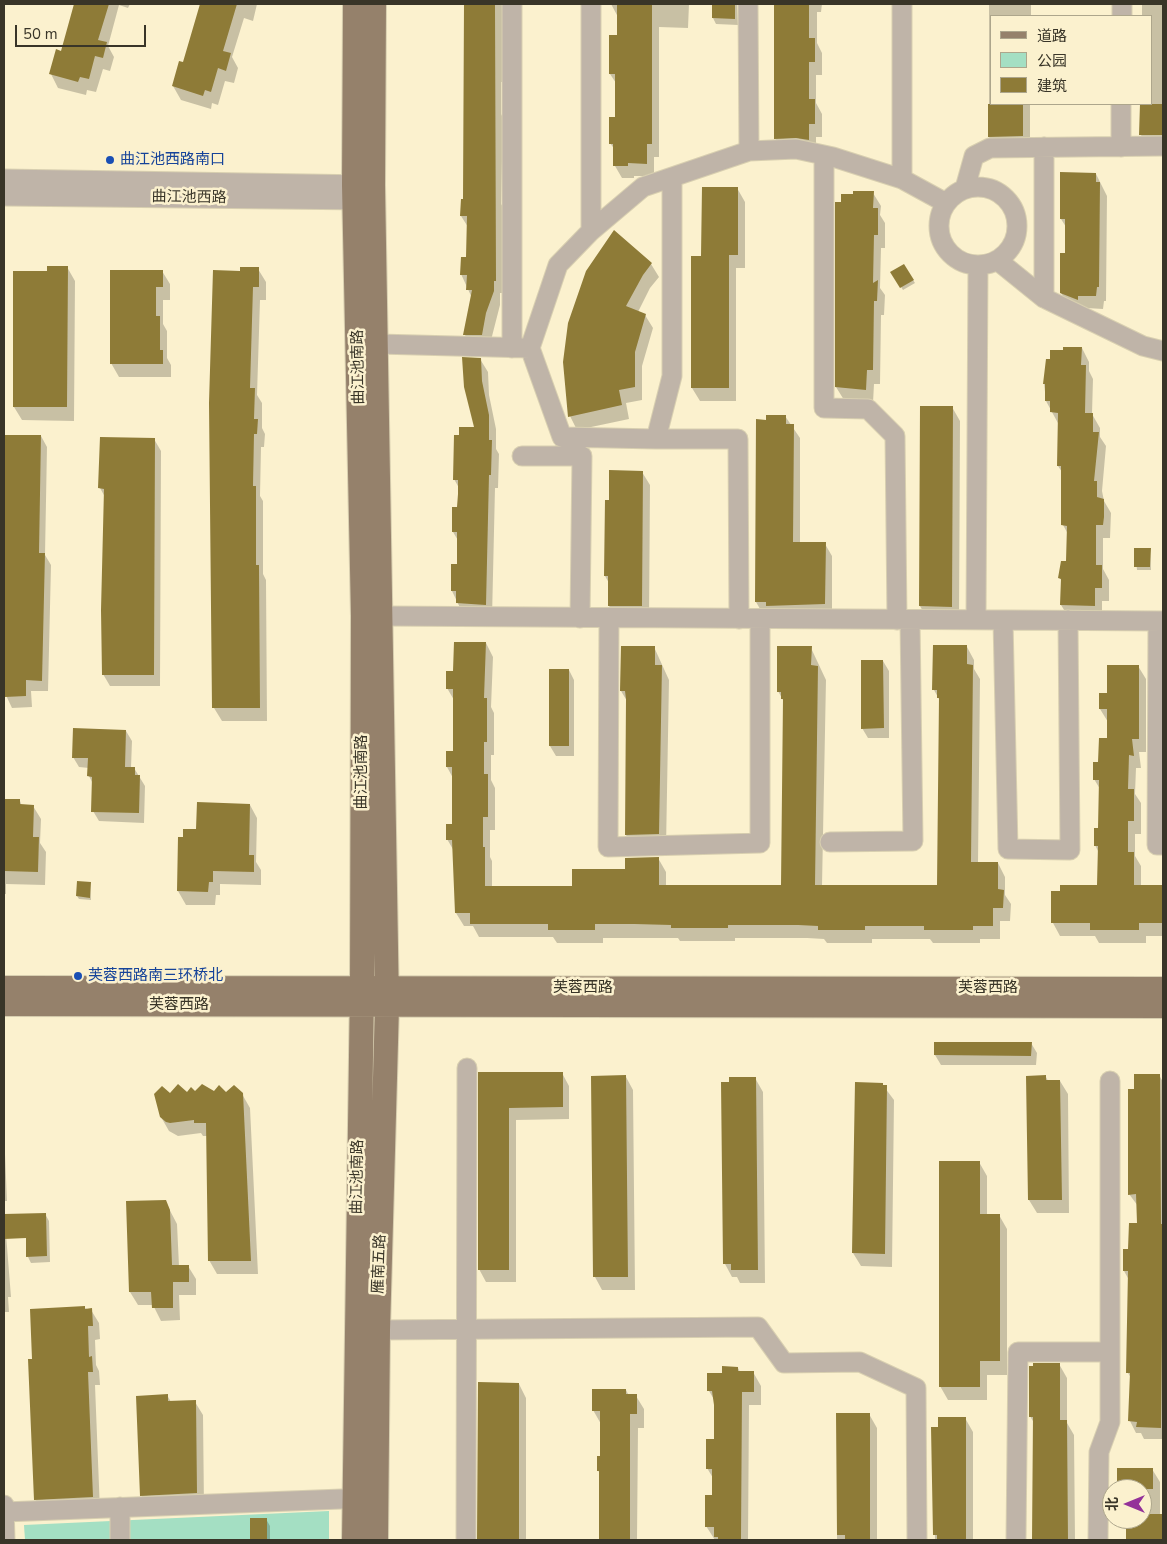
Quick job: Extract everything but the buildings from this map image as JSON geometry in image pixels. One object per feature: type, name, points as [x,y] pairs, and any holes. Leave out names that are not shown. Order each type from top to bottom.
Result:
[{"type":"main road","name":"曲江池南路","points":[[354,1540],[366,1498],[361,997],[364,192],[356,4]]},
{"type":"main road","name":"曲江池南路","points":[[374,4],[364,192],[378,344],[387,997]]},
{"type":"main road","name":"芙蓉西路","points":[[4,988],[361,997]]},
{"type":"main road","name":"芙蓉西路","points":[[4,1004],[361,997],[1163,989]]},
{"type":"main road","name":"芙蓉西路","points":[[387,997],[1163,1006]]},
{"type":"main road","name":"雁南五路","points":[[376,1540],[366,1498],[378,1330],[387,997]]},
{"type":"street","points":[[512,4],[512,348]]},
{"type":"street","points":[[591,4],[591,231]]},
{"type":"street","points":[[748,4],[749,151]]},
{"type":"street","points":[[902,4],[902,179]]},
{"type":"street","points":[[1121,105],[1121,147]]},
{"type":"street","points":[[965,188],[974,156],[990,148],[1163,146]]},
{"type":"street","points":[[1044,147],[1044,298]]},
{"type":"street","points":[[739,619],[738,440],[562,437],[530,348],[558,265],[591,231],[643,187],[749,151],[796,149],[824,155],[902,179],[946,203]]},
{"type":"street","points":[[824,155],[824,408],[868,409],[895,436],[913,841],[830,842]]},
{"type":"street","points":[[656,439],[672,376],[672,177]]},
{"type":"street","name":"曲江池西路","points":[[4,179],[364,192]]},
{"type":"street","points":[[986,187],[998,192],[1008,201],[1015,213],[1016,235],[1008,252],[998,260],[978,265],[958,260],[943,246],[938,229],[940,215],[946,203],[956,193],[965,188],[986,187]]},
{"type":"street","name":"曲江池西路","points":[[4,196],[364,192]]},
{"type":"street","points":[[998,260],[1044,298],[1143,346],[1163,351]]},
{"type":"street","points":[[976,620],[978,265]]},
{"type":"street","points":[[378,344],[530,348]]},
{"type":"street","points":[[522,456],[582,456],[580,618]]},
{"type":"street","points":[[382,616],[1160,621],[1157,845],[1163,845]]},
{"type":"street","points":[[610,618],[608,847],[760,843],[760,619]]},
{"type":"street","points":[[1003,620],[1008,849],[1070,850],[1068,620]]},
{"type":"street","points":[[466,1540],[467,1068]]},
{"type":"street","points":[[1098,1540],[1099,1452],[1110,1422],[1110,1081]]},
{"type":"street","points":[[378,1330],[758,1327],[784,1363],[860,1362],[916,1388],[917,1540]]},
{"type":"street","points":[[1016,1540],[1018,1352],[1110,1352]]},
{"type":"street","points":[[4,1512],[366,1498]]},
{"type":"street","points":[[4,1505],[5,1540]]},
{"type":"street","points":[[120,1507],[120,1540]]},
{"type":"green space","points":[[329,1511],[329,1540],[25,1540],[24,1525]]},
{"type":"place","name":"曲江池西路南口","points":[[110,160]]},
{"type":"place","name":"芙蓉西路南三环桥北","points":[[78,976]]}]
